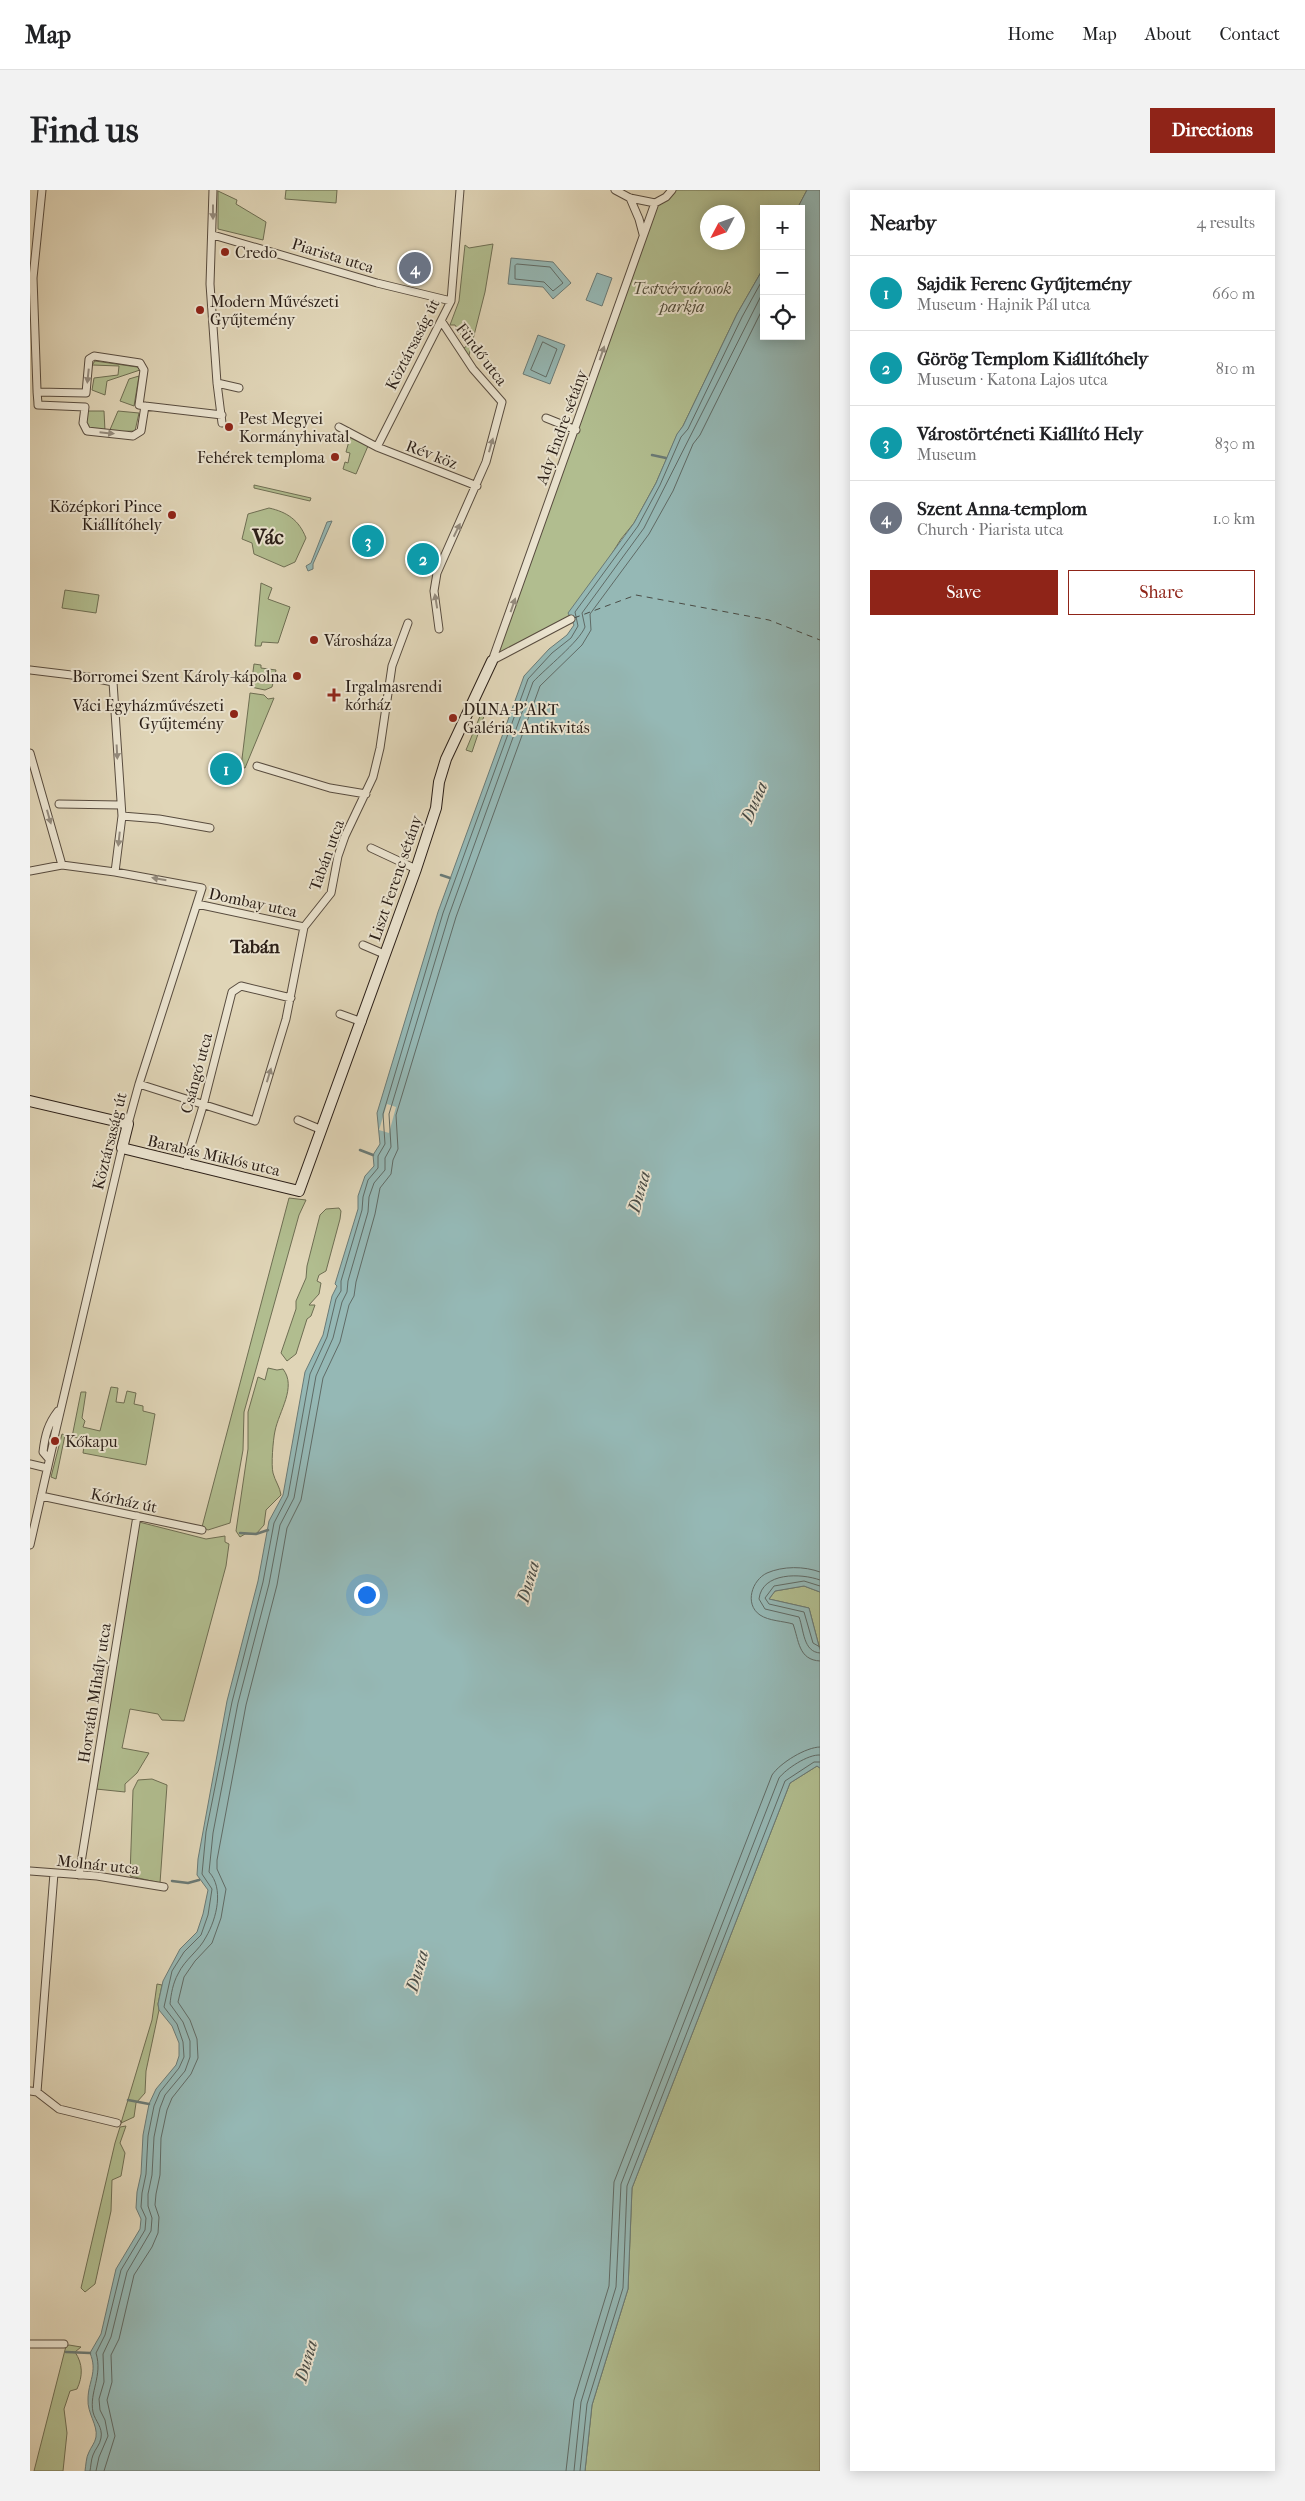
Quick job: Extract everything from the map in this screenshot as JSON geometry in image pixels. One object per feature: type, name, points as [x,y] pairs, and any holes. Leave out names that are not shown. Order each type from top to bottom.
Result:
[{"type":"street","points":[[42,190],[33,278],[35,395],[38,406],[85,407]]},
{"type":"street","points":[[213,190],[210,284],[217,383],[222,423]]},
{"type":"street","name":"Köztársaság út","points":[[377,447],[452,301],[460,190]]},
{"type":"street","points":[[615,190],[630,198],[656,203],[666,197],[672,190]]},
{"type":"street","points":[[630,198],[639,218],[643,234]]},
{"type":"street","name":"Ady Endre sétány","points":[[492,660],[576,430],[643,234],[656,203]]},
{"type":"street","name":"Piarista utca","points":[[213,235],[377,283],[452,301]]},
{"type":"street","name":"Fürdő utca","points":[[442,322],[473,369],[502,402],[486,462],[477,486]]},
{"type":"street","points":[[145,406],[141,432],[133,436],[88,431],[83,423],[91,357],[140,363],[144,370],[139,405],[222,415]]},
{"type":"street","points":[[217,383],[239,388]]},
{"type":"street","points":[[35,395],[86,393]]},
{"type":"street","points":[[546,418],[576,430]]},
{"type":"street","name":"Rév köz","points":[[339,427],[377,447],[477,486]]},
{"type":"street","points":[[439,629],[434,591],[437,574],[477,486]]},
{"type":"street","points":[[492,660],[571,619]]},
{"type":"street","name":"Tabán utca","points":[[203,1106],[255,1121],[291,998],[304,927],[330,893],[338,856],[373,777],[380,748],[392,666],[408,623]]},
{"type":"street","name":"Liszt Ferenc sétány","points":[[300,1191],[416,869],[436,808],[439,782],[446,758],[492,660]]},
{"type":"street","points":[[30,670],[88,676],[113,682],[122,816],[115,872],[62,865],[30,871]]},
{"type":"street","points":[[30,753],[62,865]]},
{"type":"street","points":[[257,766],[330,788],[366,794]]},
{"type":"street","points":[[59,804],[120,805]]},
{"type":"street","points":[[122,816],[159,819],[210,828]]},
{"type":"street","points":[[372,848],[416,869]]},
{"type":"street","name":"Köztársaság út","points":[[30,1545],[128,1124],[202,888],[115,872]]},
{"type":"street","name":"Dombay utca","points":[[197,904],[304,927]]},
{"type":"street","points":[[363,945],[384,954]]},
{"type":"street","name":"Csángó utca","points":[[185,1165],[203,1106],[230,996],[234,989],[241,986],[291,998]]},
{"type":"street","points":[[340,1014],[362,1022]]},
{"type":"street","points":[[139,1084],[203,1106]]},
{"type":"street","points":[[30,1101],[128,1124]]},
{"type":"street","points":[[298,1120],[322,1130]]},
{"type":"street","name":"Barabás Miklós utca","points":[[122,1148],[185,1165],[300,1191]]},
{"type":"street","name":"Köztársaság út","points":[[49,1459],[43,1452],[48,1425],[61,1406]]},
{"type":"street","points":[[30,1464],[47,1468]]},
{"type":"street","name":"Kórház út","points":[[41,1496],[202,1530]]},
{"type":"street","name":"Horváth Mihály utca","points":[[79,1875],[136,1516]]},
{"type":"street","name":"Molnár utca","points":[[30,1871],[126,1879],[164,1887]]},
{"type":"street","points":[[54,1873],[34,2091],[58,2109],[117,2122]]},
{"type":"street","points":[[30,2344],[64,2344]]},
{"type":"green space","points":[[286,190],[337,190],[336,203],[285,199]]},
{"type":"green space","name":"Testvérvárosok parkja","points":[[672,190],[807,190],[799,205],[760,205],[760,274],[737,314],[677,435],[656,483],[634,523],[621,539],[571,619],[500,657],[497,651],[655,203]]},
{"type":"green space","points":[[218,191],[237,200],[236,204],[266,222],[263,240],[218,229]]},
{"type":"green space","points":[[493,244],[485,292],[468,359],[459,351],[467,346],[455,325],[450,325],[459,301],[465,245],[469,248]]},
{"type":"green space","points":[[95,361],[137,367],[140,370],[107,381],[105,395],[92,390],[94,378],[118,375],[119,366],[92,365]]},
{"type":"green space","points":[[139,376],[134,406],[120,401],[129,379]]},
{"type":"green space","points":[[86,411],[104,411],[105,431],[89,430],[85,427]]},
{"type":"green space","points":[[118,411],[139,413],[135,431],[109,432]]},
{"type":"green space","points":[[340,433],[368,446],[356,474],[343,469],[345,462],[348,463],[350,453],[346,452],[349,441],[339,438]]},
{"type":"green space","points":[[254,485],[311,498],[310,501],[254,488]]},
{"type":"green space","points":[[269,508],[292,518],[300,526],[306,538],[295,562],[284,567],[254,554],[252,543],[242,539],[248,514]]},
{"type":"green space","points":[[261,583],[272,588],[268,599],[290,607],[278,643],[262,642],[261,646],[255,646]]},
{"type":"green space","points":[[65,590],[99,595],[96,613],[62,608]]},
{"type":"green space","points":[[254,664],[261,665],[261,668],[276,670],[272,687],[265,690],[251,687]]},
{"type":"green space","points":[[250,693],[264,695],[268,699],[274,698],[245,768],[241,767]]},
{"type":"green space","points":[[483,709],[486,710],[472,752],[466,750]]},
{"type":"green space","points":[[289,1198],[306,1200],[299,1215],[244,1412],[243,1450],[230,1523],[208,1530],[202,1527]]},
{"type":"green space","points":[[339,1208],[341,1211],[340,1219],[326,1271],[319,1275],[317,1281],[321,1283],[319,1294],[309,1305],[315,1305],[311,1316],[307,1319],[296,1354],[287,1361],[281,1353],[296,1309],[296,1301],[306,1278],[307,1266],[320,1215],[326,1209]]},
{"type":"green space","points":[[268,1368],[283,1369],[288,1383],[286,1399],[275,1431],[272,1464],[273,1473],[281,1495],[266,1510],[264,1525],[256,1534],[245,1534],[240,1537],[236,1531],[248,1449],[248,1412],[258,1377],[265,1380]]},
{"type":"green space","points":[[111,1387],[118,1388],[116,1402],[124,1403],[127,1391],[136,1393],[134,1404],[143,1406],[143,1411],[155,1414],[146,1465],[83,1453],[85,1439],[72,1437],[81,1392],[86,1392],[82,1418],[85,1421],[83,1427],[100,1431]]},
{"type":"green space","points":[[62,1434],[65,1435],[56,1479],[51,1477]]},
{"type":"green space","points":[[139,1522],[206,1539],[225,1536],[225,1542],[229,1544],[226,1566],[184,1721],[162,1720],[158,1714],[130,1709],[122,1748],[149,1753],[137,1773],[125,1784],[125,1792],[96,1789]]},
{"type":"green space","points":[[804,1586],[820,1592],[820,1650],[809,1608],[769,1599],[775,1591]]},
{"type":"green space","points":[[817,1766],[820,1768],[820,2471],[585,2471],[592,2405],[628,2289],[632,2188],[790,1783]]},
{"type":"green space","points":[[152,1779],[167,1785],[160,1883],[130,1876],[133,1790],[138,1780]]},
{"type":"green space","points":[[157,1984],[162,1985],[158,2004],[159,2010],[146,2071],[145,2093],[136,2103],[134,2117],[121,2123],[152,2020]]},
{"type":"green space","points":[[126,2126],[120,2143],[125,2153],[121,2176],[112,2180],[111,2211],[95,2284],[85,2292],[81,2288],[115,2143],[120,2127]]},
{"type":"green space","points":[[66,2346],[81,2347],[75,2352],[80,2361],[81,2375],[77,2389],[70,2391],[64,2409],[67,2433],[63,2471],[34,2471]]},
{"type":"water","name":"Duna","points":[[807,190],[820,190],[820,1592],[804,1586],[775,1591],[769,1599],[809,1608],[820,1650],[820,1768],[817,1766],[790,1783],[632,2188],[628,2289],[592,2405],[585,2471],[85,2471],[87,2456],[96,2437],[88,2404],[88,2393],[93,2371],[90,2353],[101,2334],[116,2269],[140,2229],[141,2219],[136,2208],[137,2192],[141,2174],[143,2135],[149,2104],[156,2089],[176,2065],[179,2056],[179,2043],[172,2026],[159,2010],[158,2004],[163,1981],[180,1949],[197,1932],[203,1914],[208,1890],[197,1875],[198,1859],[227,1701],[258,1581],[269,1521],[283,1495],[305,1372],[323,1335],[332,1296],[337,1286],[335,1284],[358,1209],[358,1196],[365,1176],[374,1166],[373,1155],[380,1144],[377,1113],[438,912],[524,676],[549,649],[567,635],[574,625],[568,613],[634,523],[656,483],[677,434],[683,426],[737,314],[760,274],[760,340],[805,340],[805,205],[799,205]]},
{"type":"water","points":[[511,258],[553,262],[571,283],[553,299],[543,287],[508,284]]},
{"type":"water","points":[[597,273],[612,278],[602,306],[586,300]]},
{"type":"water","points":[[538,335],[565,345],[550,384],[523,374]]},
{"type":"water","points":[[332,521],[313,564],[313,569],[308,571],[306,566],[311,563],[327,522]]},
{"type":"pier","points":[[387,1104],[396,1107],[389,1133],[379,1130]]},
{"type":"waterway","points":[[652,455],[666,458]]},
{"type":"waterway","points":[[441,875],[450,878]]},
{"type":"waterway","points":[[360,1150],[373,1155]]},
{"type":"waterway","points":[[240,1533],[256,1534],[268,1530]]},
{"type":"waterway","points":[[172,1881],[188,1883],[199,1880]]},
{"type":"waterway","points":[[128,2100],[149,2104]]},
{"type":"waterway","points":[[66,2352],[90,2353]]},
{"type":"ferry route","points":[[574,618],[636,595],[769,620],[820,640]]},
{"type":"place","name":"Credo","points":[[225,252]]},
{"type":"place","name":"Szent Anna-templom","points":[[415,268]]},
{"type":"place","name":"Modern Művészeti Gyűjtemény","points":[[200,310]]},
{"type":"place","name":"Pest Megyei Kormányhivatal","points":[[229,427]]},
{"type":"place","name":"Fehérek temploma","points":[[335,457]]},
{"type":"place","name":"Középkori Pince Kiállítóhely","points":[[172,515]]},
{"type":"place","name":"Várostörténeti Kiállító Hely","points":[[368,541]]},
{"type":"place","name":"Görög Templom Kiállítóhely","points":[[423,559]]},
{"type":"place","name":"Városháza","points":[[314,640]]},
{"type":"place","name":"Borromei Szent Károly-kápolna","points":[[297,676]]},
{"type":"place","name":"Irgalmasrendi kórház","points":[[334,695]]},
{"type":"place","name":"Váci Egyházművészeti Gyűjtemény","points":[[234,714]]},
{"type":"place","name":"DUNA-P'ART Galéria, Antikvitás","points":[[453,718]]},
{"type":"place","name":"Sajdik Ferenc Gyűjtemény","points":[[226,769]]},
{"type":"place","name":"Kőkapu","points":[[55,1441]]},
{"type":"district","name":"Vác","points":[[268,537]]},
{"type":"district","name":"Tabán","points":[[255,946]]}]
